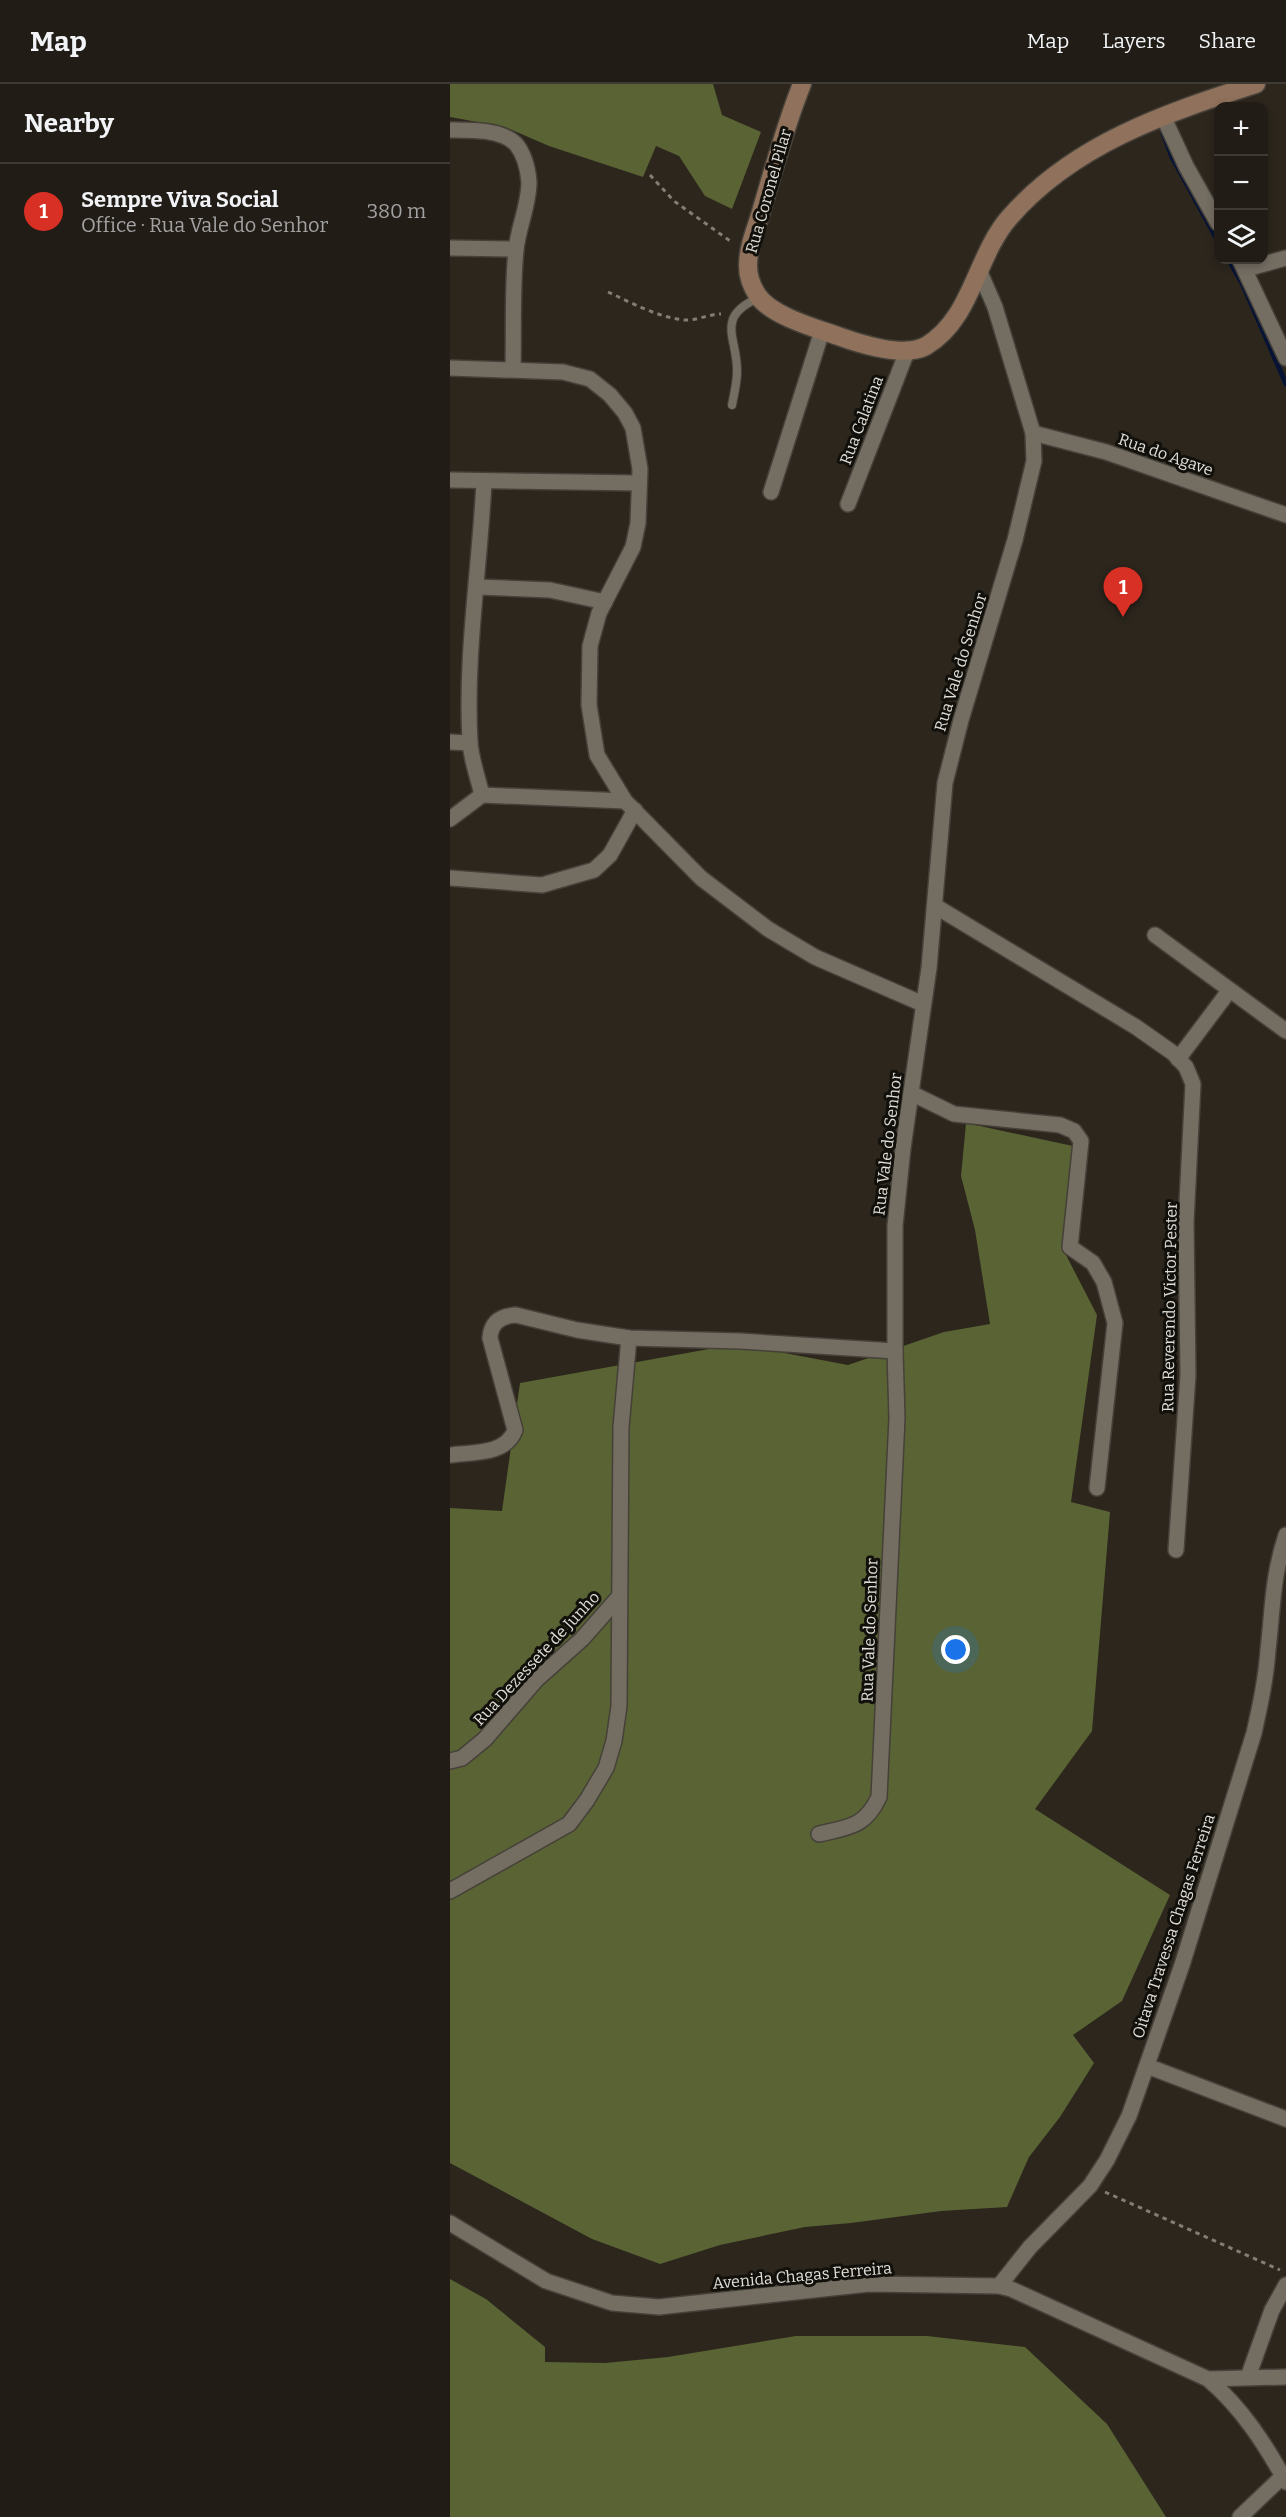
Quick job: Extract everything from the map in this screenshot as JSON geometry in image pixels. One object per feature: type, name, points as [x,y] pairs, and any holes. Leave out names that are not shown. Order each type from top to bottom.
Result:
[{"type":"street","name":"Rua Coronel Pilar","points":[[759,298],[751,284],[748,268],[749,255],[780,145],[802,84]]},
{"type":"street","points":[[759,298],[775,310],[822,331],[880,348],[915,348],[934,340],[950,324],[963,304],[987,250],[1008,218],[1059,171],[1085,152],[1163,116],[1256,84]]},
{"type":"street","points":[[1163,116],[1186,166],[1214,216]]},
{"type":"street","points":[[450,130],[474,130],[506,137],[516,144],[523,156],[529,186],[516,249],[513,369]]},
{"type":"street","points":[[450,248],[516,249]]},
{"type":"street","points":[[1268,261],[1286,258]]},
{"type":"street","points":[[1243,264],[1286,358]]},
{"type":"street","name":"Rua Vale do Senhor","points":[[819,1834],[858,1824],[872,1812],[879,1797],[897,1418],[895,1226],[935,906],[945,783],[1033,474],[1033,433],[995,307],[979,270]]},
{"type":"street","points":[[771,492],[822,331]]},
{"type":"street","name":"Rua Calatina","points":[[848,504],[915,348]]},
{"type":"street","points":[[450,368],[563,372],[590,379],[610,394],[633,428],[637,444],[638,523],[633,547],[599,614],[590,646],[589,705],[597,755],[630,806],[701,878],[768,929],[816,957],[923,1004]]},
{"type":"street","name":"Rua do Agave","points":[[1033,433],[1076,443],[1286,514]]},
{"type":"street","points":[[450,480],[639,483]]},
{"type":"street","points":[[482,795],[470,743],[472,626],[478,587],[484,481]]},
{"type":"street","points":[[478,587],[550,590],[605,602]]},
{"type":"street","points":[[450,742],[470,743]]},
{"type":"street","points":[[450,819],[482,795],[630,806]]},
{"type":"street","points":[[450,878],[542,885],[594,870],[610,855],[630,806]]},
{"type":"street","points":[[935,906],[1136,1027],[1182,1063],[1229,991]]},
{"type":"street","points":[[1155,935],[1286,1031]]},
{"type":"street","name":"Rua Reverendo Victor Pester","points":[[1176,1550],[1188,1375],[1186,1222],[1193,1084],[1182,1063]]},
{"type":"street","points":[[911,1093],[954,1114],[1060,1125],[1074,1131],[1081,1142],[1070,1248],[1093,1263],[1104,1282],[1115,1323],[1097,1488]]},
{"type":"street","points":[[450,1455],[498,1448],[512,1438],[515,1430],[490,1338],[491,1329],[498,1320],[506,1316],[628,1338],[740,1341],[895,1352]]},
{"type":"street","points":[[450,1891],[569,1824],[606,1768],[614,1741],[619,1706],[621,1427],[628,1338]]},
{"type":"street","name":"Oitava Travessa Chagas Ferreira","points":[[999,2286],[1030,2247],[1090,2186],[1107,2160],[1129,2116],[1182,1965],[1254,1733],[1268,1650],[1274,1579],[1286,1535]]},
{"type":"street","name":"Rua Dezessete de Junho","points":[[450,1761],[462,1758],[485,1739],[536,1680],[582,1639],[618,1598]]},
{"type":"street","points":[[1147,2066],[1286,2120]]},
{"type":"street","name":"Avenida Chagas Ferreira","points":[[450,2223],[546,2282],[612,2303],[659,2307],[869,2284],[999,2286],[1011,2289],[1208,2379],[1230,2397],[1262,2440],[1284,2479]]},
{"type":"street","points":[[1248,2377],[1272,2310],[1286,2285]]},
{"type":"street","points":[[1208,2379],[1286,2377]]},
{"type":"street","points":[[1240,2517],[1284,2479]]},
{"type":"lane","points":[[732,405],[737,370],[731,342],[735,315],[741,306],[759,298]]},
{"type":"path","points":[[650,175],[674,201],[749,255]]},
{"type":"path","points":[[608,292],[651,312],[686,321],[710,314],[735,315]]},
{"type":"path","points":[[1090,2186],[1286,2272]]},
{"type":"green space","points":[[450,84],[713,84],[722,115],[761,132],[732,209],[705,196],[679,156],[656,146],[643,177],[549,146],[505,127],[450,117]]},
{"type":"green space","points":[[966,1123],[1073,1146],[1065,1253],[1097,1315],[1071,1502],[1110,1512],[1092,1731],[1035,1809],[1170,1895],[1122,2001],[1073,2035],[1094,2063],[1060,2117],[1029,2157],[1007,2207],[941,2211],[805,2227],[720,2245],[660,2264],[592,2239],[450,2163],[450,1508],[502,1511],[520,1383],[737,1344],[848,1365],[944,1332],[990,1324],[975,1230],[961,1176]]},
{"type":"green space","points":[[450,2279],[486,2299],[545,2347],[545,2362],[605,2363],[668,2357],[796,2336],[927,2336],[1025,2347],[1107,2424],[1166,2517],[450,2517]]},
{"type":"waterway","points":[[1163,133],[1172,157],[1214,234]]},
{"type":"waterway","points":[[1231,264],[1243,285],[1286,384]]},
{"type":"place","name":"Sempre Viva Social","points":[[1123,617]]}]
